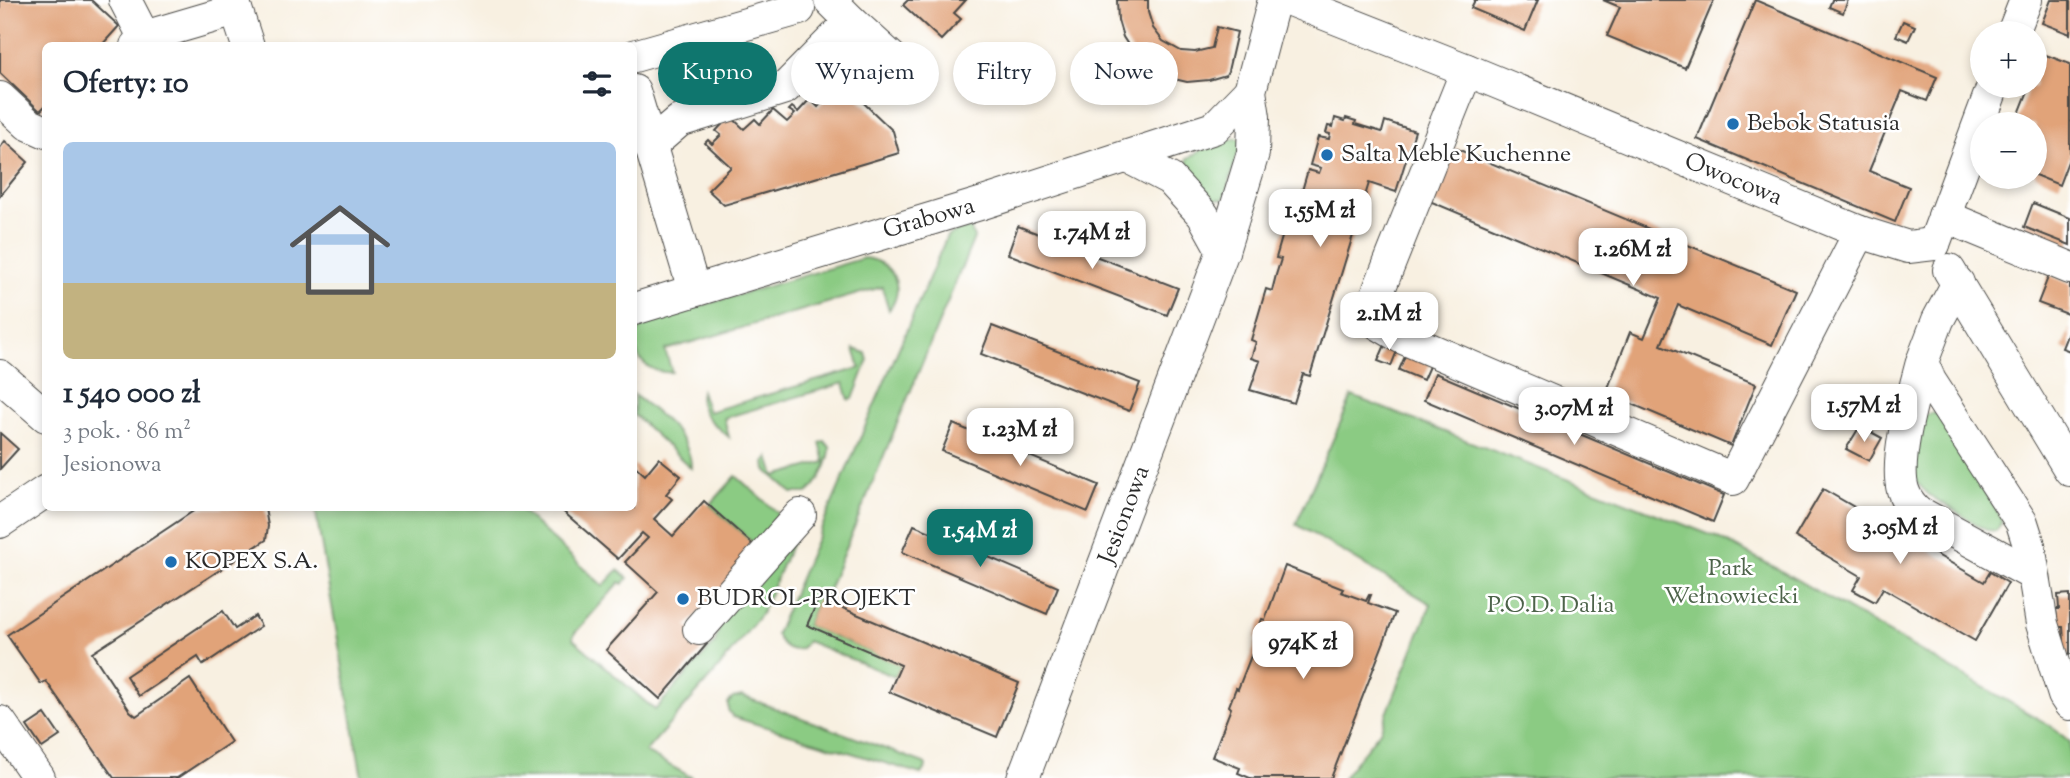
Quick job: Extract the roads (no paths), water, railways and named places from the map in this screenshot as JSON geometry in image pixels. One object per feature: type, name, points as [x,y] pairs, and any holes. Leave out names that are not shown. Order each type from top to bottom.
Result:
[{"type":"street","points":[[125,0],[140,41],[235,5],[247,42]]},
{"type":"street","name":"Jesionowa","points":[[1023,778],[1223,251],[1253,153],[1254,117],[1250,91],[1274,0]]},
{"type":"street","name":"Owocowa","points":[[1290,0],[1860,232],[1908,247],[1939,230]]},
{"type":"street","points":[[2018,21],[2026,0]]},
{"type":"street","points":[[637,55],[799,9]]},
{"type":"street","points":[[650,146],[679,121],[785,88],[841,10],[875,42]]},
{"type":"street","points":[[1467,70],[1374,302],[1379,324],[1401,337],[1733,479],[1860,232]]},
{"type":"street","name":"Grabowa","points":[[637,308],[1214,128],[1250,91]]},
{"type":"street","points":[[0,98],[28,124],[42,130]]},
{"type":"street","points":[[1988,98],[1939,230],[1958,284],[2070,470]]},
{"type":"street","points":[[637,101],[694,290]]},
{"type":"street","points":[[1128,157],[1170,179],[1203,215],[1223,251]]},
{"type":"street","points":[[1939,230],[2070,268]]},
{"type":"street","points":[[1958,284],[1938,320],[1922,362],[1908,416],[1900,474],[1903,490],[1910,505],[1918,512],[2032,575]]},
{"type":"street","points":[[1922,362],[1930,381],[2022,523],[2029,545],[2042,624],[2064,695],[2070,704]]},
{"type":"street","points":[[0,376],[42,413]]},
{"type":"street","points":[[0,522],[42,494]]},
{"type":"street","points":[[699,629],[800,515]]},
{"type":"street","points":[[0,722],[39,778]]},
{"type":"place","name":"Bebok Statusia","points":[[1733,124]]},
{"type":"place","name":"Salta Meble Kuchenne","points":[[1327,155]]},
{"type":"place","name":"KOPEX S.A.","points":[[171,562]]},
{"type":"place","name":"BUDROL-PROJEKT","points":[[683,599]]},
{"type":"park label","name":"Park Wełnowiecki","points":[[1731,583]]},
{"type":"park label","name":"P.O.D. Dalia","points":[[1551,606]]}]
